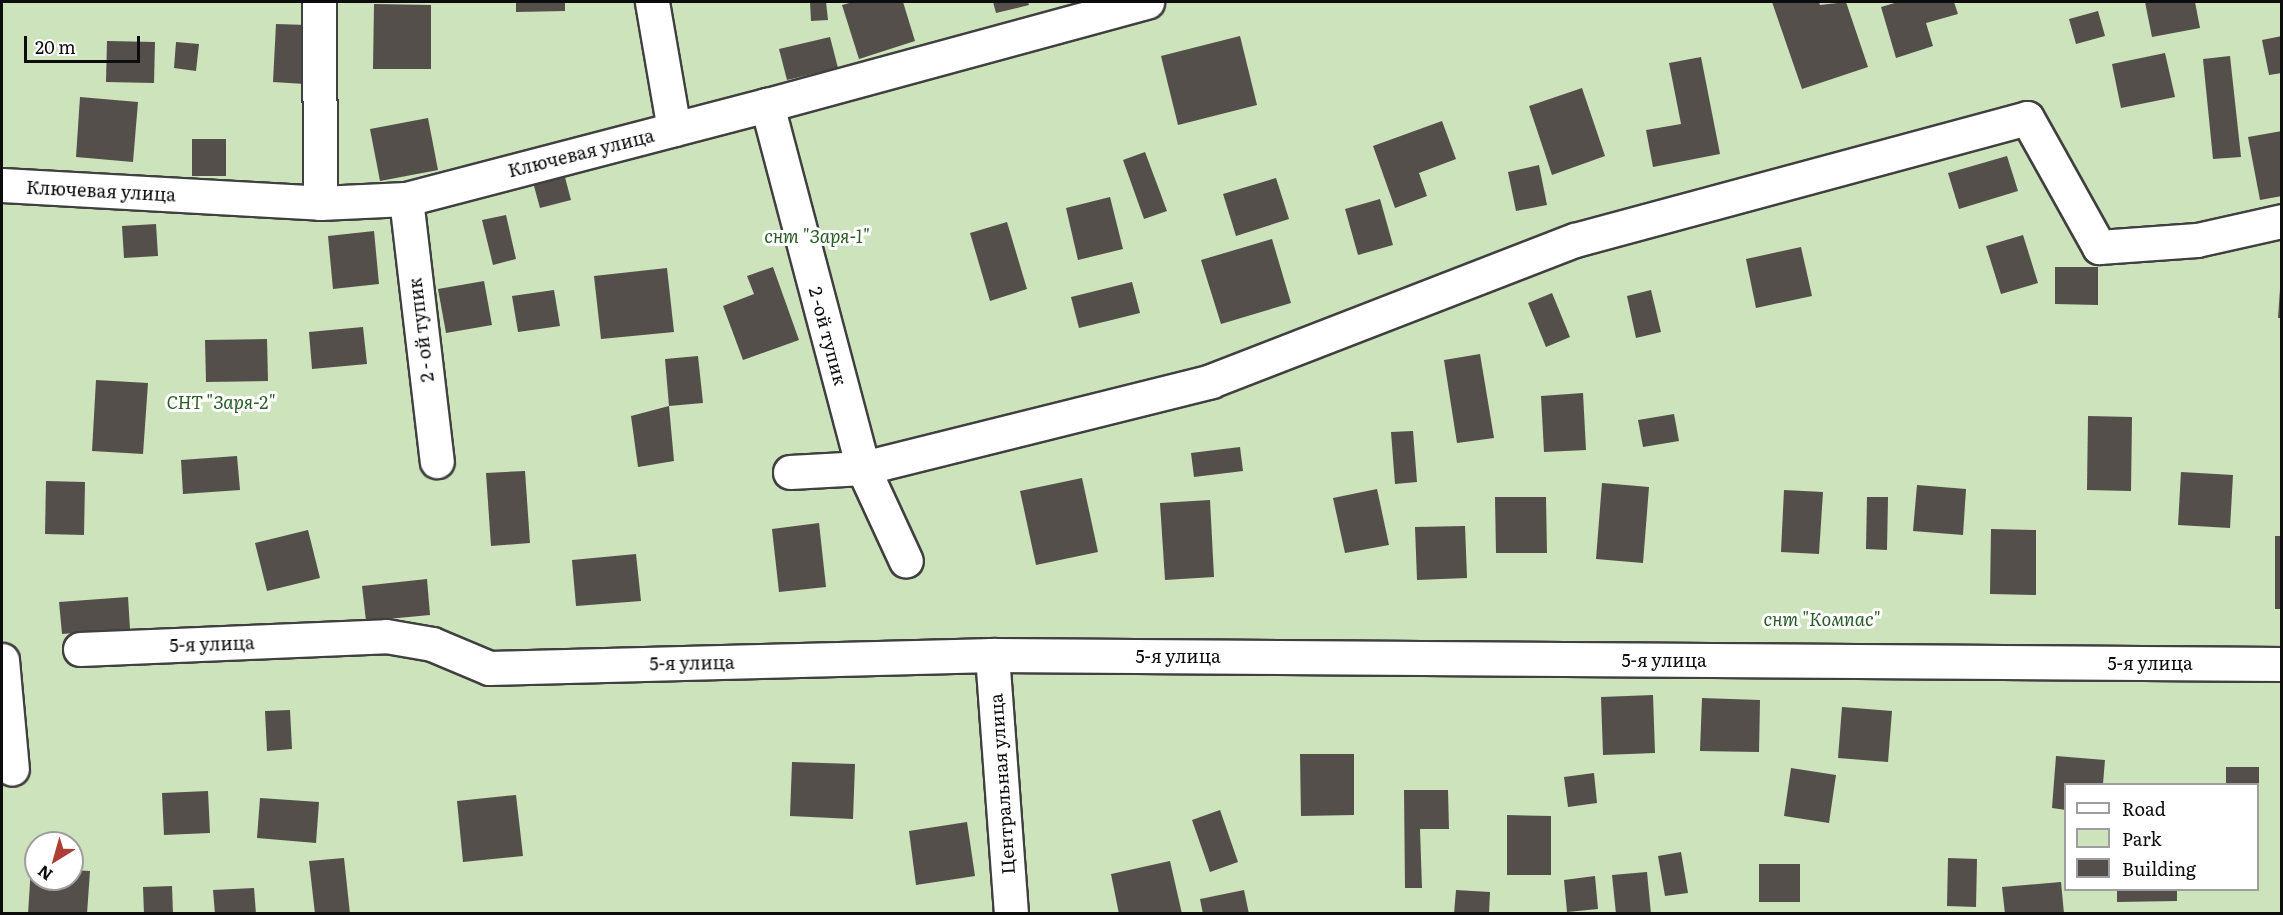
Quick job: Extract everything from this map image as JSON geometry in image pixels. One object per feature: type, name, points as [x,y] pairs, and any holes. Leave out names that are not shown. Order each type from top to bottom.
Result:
[{"type":"street","points":[[319,2],[320,203]]},
{"type":"street","points":[[652,2],[674,129]]},
{"type":"street","name":"Ключевая улица","points":[[2,185],[320,203],[406,199],[767,105],[1147,2]]},
{"type":"street","name":"2 -ой тупик","points":[[767,105],[863,468],[906,561]]},
{"type":"street","points":[[790,472],[863,468],[1210,381],[1575,240],[2027,118],[2099,248],[2197,240],[2282,221]]},
{"type":"street","name":"2 - ой тупик","points":[[406,199],[437,461]]},
{"type":"street","name":"5-я улица","points":[[80,649],[386,636],[432,644],[489,668],[992,655],[2282,664]]},
{"type":"street","name":"Центральная улица","points":[[992,655],[1011,914]]},
{"type":"street","points":[[2,660],[12,769]]},
{"type":"green space","points":[[2,2],[2281,2],[2281,913],[2,914]]},
{"type":"building","points":[[516,2],[565,2],[565,11],[516,12]]},
{"type":"building","points":[[810,2],[826,2],[828,20],[811,21]]},
{"type":"building","points":[[853,2],[903,2],[915,41],[859,59],[842,5]]},
{"type":"building","points":[[993,2],[1028,2],[1029,5],[996,13]]},
{"type":"building","points":[[1772,2],[1819,2],[1820,5],[1846,2],[1868,67],[1802,89]]},
{"type":"building","points":[[1898,2],[1954,2],[1958,14],[1926,23],[1933,46],[1896,58],[1881,7]]},
{"type":"building","points":[[2145,2],[2195,2],[2200,28],[2152,37]]},
{"type":"building","points":[[374,4],[431,5],[431,69],[373,69]]},
{"type":"building","points":[[2098,11],[2105,36],[2076,44],[2069,19]]},
{"type":"building","points":[[276,24],[307,25],[305,84],[273,82]]},
{"type":"building","points":[[1240,36],[1257,105],[1178,125],[1161,56]]},
{"type":"building","points":[[2282,36],[2282,73],[2269,75],[2262,40]]},
{"type":"building","points":[[830,37],[838,68],[787,80],[779,49]]},
{"type":"building","points":[[107,41],[155,42],[154,83],[106,82]]},
{"type":"building","points":[[176,42],[199,44],[196,71],[174,68]]},
{"type":"building","points":[[2165,53],[2175,97],[2121,108],[2112,64]]},
{"type":"building","points":[[2230,56],[2241,157],[2213,159],[2203,59]]},
{"type":"building","points":[[1701,57],[1720,154],[1653,167],[1646,130],[1681,124],[1669,63]]},
{"type":"building","points":[[1582,88],[1605,156],[1552,175],[1529,106]]},
{"type":"building","points":[[80,97],[138,102],[133,162],[76,157]]},
{"type":"building","points":[[428,118],[438,170],[380,181],[370,129]]},
{"type":"building","points":[[1442,121],[1456,159],[1419,173],[1427,196],[1395,208],[1373,146]]},
{"type":"building","points":[[2282,131],[2282,196],[2260,200],[2248,137]]},
{"type":"building","points":[[192,139],[226,139],[226,176],[192,176]]},
{"type":"building","points":[[1145,152],[1167,211],[1144,219],[1123,160]]},
{"type":"building","points":[[2007,156],[2018,191],[1959,209],[1948,173]]},
{"type":"building","points":[[1539,165],[1547,205],[1516,211],[1508,172]]},
{"type":"building","points":[[562,166],[571,200],[540,208],[531,175]]},
{"type":"building","points":[[1276,178],[1289,219],[1236,236],[1223,194]]},
{"type":"building","points":[[1110,197],[1123,249],[1078,260],[1066,208]]},
{"type":"building","points":[[1380,199],[1393,245],[1358,255],[1345,209]]},
{"type":"building","points":[[506,215],[516,259],[493,265],[482,220]]},
{"type":"building","points":[[1007,222],[1027,289],[990,301],[970,233]]},
{"type":"building","points":[[156,224],[158,256],[124,258],[122,226]]},
{"type":"building","points":[[374,231],[379,284],[333,289],[328,236]]},
{"type":"building","points":[[2023,235],[2038,283],[2001,294],[1986,246]]},
{"type":"building","points":[[1272,239],[1291,303],[1221,324],[1201,260]]},
{"type":"building","points":[[1801,247],[1812,296],[1756,308],[1746,259]]},
{"type":"building","points":[[773,267],[799,340],[743,360],[723,306],[754,294],[747,276]]},
{"type":"building","points":[[2055,267],[2098,267],[2098,305],[2055,304]]},
{"type":"building","points":[[667,268],[674,332],[601,339],[594,276]]},
{"type":"building","points":[[484,281],[492,325],[446,333],[438,289]]},
{"type":"building","points":[[1132,282],[1140,313],[1079,328],[1071,297]]},
{"type":"building","points":[[2280,289],[2282,289],[2282,318],[2278,318]]},
{"type":"building","points":[[554,290],[560,326],[518,332],[512,296]]},
{"type":"building","points":[[1651,290],[1661,332],[1636,338],[1627,296]]},
{"type":"building","points":[[1552,293],[1570,337],[1546,347],[1528,303]]},
{"type":"building","points":[[363,327],[367,364],[312,369],[309,332]]},
{"type":"building","points":[[267,339],[268,381],[206,382],[205,340]]},
{"type":"building","points":[[1480,354],[1494,438],[1457,443],[1444,360]]},
{"type":"building","points":[[698,356],[703,403],[669,406],[665,359]]},
{"type":"building","points":[[96,380],[148,383],[143,454],[92,451]]},
{"type":"building","points":[[1583,393],[1586,450],[1544,452],[1541,396]]},
{"type":"building","points":[[669,406],[674,461],[638,467],[631,416]]},
{"type":"building","points":[[1674,414],[1679,441],[1643,447],[1638,420]]},
{"type":"building","points":[[2088,416],[2132,417],[2131,491],[2087,490]]},
{"type":"building","points":[[1413,431],[1417,482],[1395,484],[1391,432]]},
{"type":"building","points":[[1240,447],[1243,471],[1194,477],[1191,453]]},
{"type":"building","points":[[237,456],[240,490],[183,494],[181,460]]},
{"type":"building","points":[[525,471],[530,543],[491,546],[486,473]]},
{"type":"building","points":[[2181,472],[2233,475],[2230,528],[2178,525]]},
{"type":"building","points":[[1082,478],[1098,552],[1036,565],[1020,491]]},
{"type":"building","points":[[46,481],[85,482],[84,535],[45,534]]},
{"type":"building","points":[[1602,483],[1649,487],[1643,563],[1596,559]]},
{"type":"building","points":[[1917,485],[1966,489],[1963,535],[1913,531]]},
{"type":"building","points":[[1377,489],[1389,545],[1345,553],[1333,498]]},
{"type":"building","points":[[1784,490],[1823,492],[1819,554],[1781,552]]},
{"type":"building","points":[[1495,497],[1546,497],[1547,553],[1496,553]]},
{"type":"building","points":[[1867,497],[1888,497],[1887,550],[1866,549]]},
{"type":"building","points":[[1210,500],[1214,577],[1165,580],[1160,503]]},
{"type":"building","points":[[819,523],[826,587],[779,592],[772,529]]},
{"type":"building","points":[[1465,526],[1467,578],[1417,580],[1415,527]]},
{"type":"building","points":[[1991,529],[2036,530],[2036,595],[1990,594]]},
{"type":"building","points":[[308,530],[320,578],[267,591],[255,543]]},
{"type":"building","points":[[2275,536],[2282,536],[2282,609],[2275,609]]},
{"type":"building","points":[[636,554],[641,601],[576,606],[572,560]]},
{"type":"building","points":[[427,579],[430,615],[366,621],[362,586]]},
{"type":"building","points":[[128,597],[130,629],[62,634],[59,602]]},
{"type":"building","points":[[1653,695],[1655,753],[1603,755],[1601,697]]},
{"type":"building","points":[[1702,698],[1760,700],[1759,752],[1700,751]]},
{"type":"building","points":[[1842,707],[1892,711],[1888,762],[1838,758]]},
{"type":"building","points":[[290,710],[292,749],[267,751],[265,711]]},
{"type":"building","points":[[1300,754],[1354,754],[1354,815],[1301,816]]},
{"type":"building","points":[[2056,756],[2105,760],[2103,783],[2064,783],[2064,810],[2052,808]]},
{"type":"building","points":[[792,762],[855,764],[853,819],[790,816]]},
{"type":"building","points":[[2226,767],[2259,767],[2259,783],[2226,783]]},
{"type":"building","points":[[1791,768],[1836,775],[1829,823],[1784,816]]},
{"type":"building","points":[[1594,773],[1597,803],[1568,807],[1564,777]]},
{"type":"building","points":[[1404,790],[1448,790],[1449,829],[1420,829],[1422,888],[1405,888]]},
{"type":"building","points":[[208,791],[210,833],[164,835],[162,793]]},
{"type":"building","points":[[516,795],[523,856],[463,862],[457,801]]},
{"type":"building","points":[[260,798],[319,802],[316,843],[257,838]]},
{"type":"building","points":[[1220,810],[1238,862],[1210,872],[1192,820]]},
{"type":"building","points":[[1507,815],[1551,816],[1551,875],[1507,875]]},
{"type":"building","points":[[967,822],[975,876],[916,885],[909,831]]},
{"type":"building","points":[[1681,852],[1688,893],[1665,896],[1658,856]]},
{"type":"building","points":[[344,858],[350,914],[315,914],[309,861]]},
{"type":"building","points":[[1948,858],[1977,859],[1976,907],[1947,906]]},
{"type":"building","points":[[1170,861],[1182,914],[1119,914],[1111,874]]},
{"type":"building","points":[[1759,864],[1800,864],[1800,902],[1759,902]]},
{"type":"building","points":[[84,871],[90,871],[87,914],[28,914],[29,891],[84,891]]},
{"type":"building","points":[[1647,872],[1651,914],[1616,914],[1612,875]]},
{"type":"building","points":[[1595,876],[1598,909],[1567,912],[1564,880]]},
{"type":"building","points":[[2061,882],[2064,914],[2005,914],[2002,887]]},
{"type":"building","points":[[172,886],[173,914],[144,914],[143,887]]},
{"type":"building","points":[[254,888],[256,914],[215,914],[213,890]]},
{"type":"building","points":[[1244,890],[1249,914],[1203,914],[1200,899]]},
{"type":"building","points":[[1456,890],[1490,892],[1489,914],[1454,914]]},
{"type":"building","points":[[2117,891],[2177,891],[2177,901],[2117,902]]},
{"type":"park label","name":"снт \"Заря-1\"","points":[[817,236]]},
{"type":"park label","name":"СНТ \"Заря-2\"","points":[[221,402]]},
{"type":"park label","name":"снт \"Компас\"","points":[[1822,619]]}]
